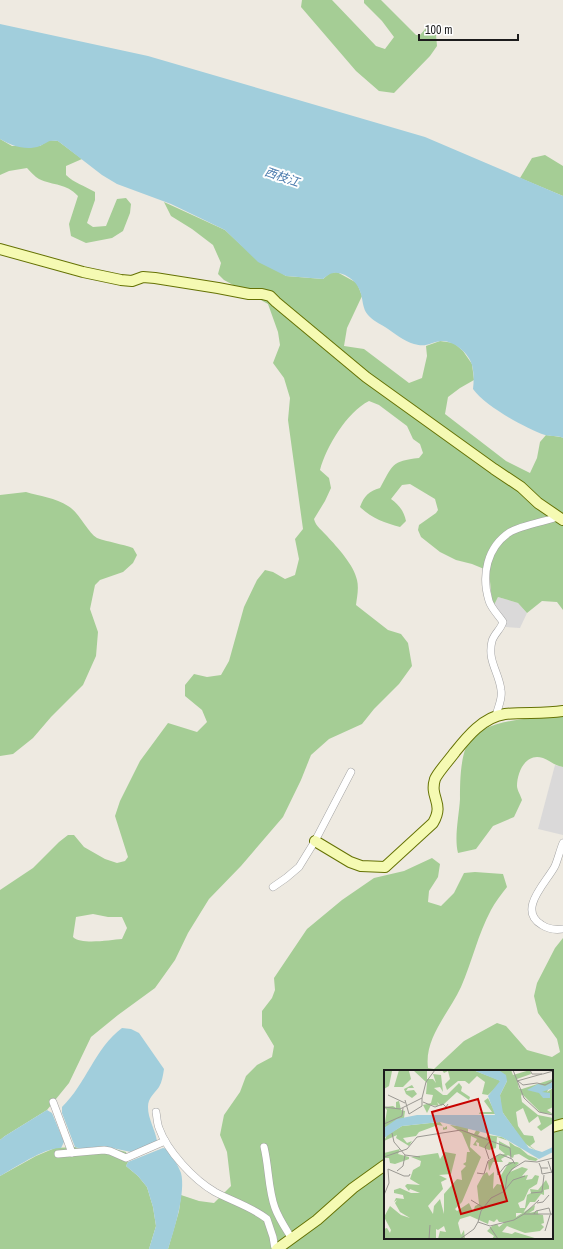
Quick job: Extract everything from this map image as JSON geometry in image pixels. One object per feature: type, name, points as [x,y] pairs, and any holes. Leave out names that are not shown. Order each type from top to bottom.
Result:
[{"type":"street","points":[[0,249],[83,272],[121,280],[132,281],[143,277],[155,278],[249,294],[262,294],[270,296],[366,376],[521,487],[538,503],[560,519]]},
{"type":"street","points":[[496,717],[497,708],[502,698],[502,690],[492,664],[492,640],[503,622],[489,602],[486,577],[487,562],[498,541],[512,531],[560,519]]},
{"type":"street","points":[[315,841],[350,862],[362,866],[385,867],[433,823],[437,816],[438,808],[433,790],[436,778],[472,732],[490,719],[504,714],[563,711]]},
{"type":"street","points":[[273,887],[299,867],[315,841],[352,772]]},
{"type":"street","points":[[563,843],[554,867],[536,894],[533,909],[535,919],[543,926],[557,930],[563,929]]},
{"type":"street","points":[[53,1102],[72,1153]]},
{"type":"street","points":[[156,1112],[159,1128],[165,1141],[190,1173],[216,1192],[268,1218],[276,1249],[317,1220],[352,1188],[384,1166]]},
{"type":"street","points":[[553,1127],[563,1124]]},
{"type":"street","points":[[58,1154],[104,1150],[126,1158],[165,1141]]},
{"type":"street","points":[[264,1147],[275,1209],[292,1239]]},
{"type":"shaded area","points":[[498,597],[518,603],[527,613],[520,628],[506,627],[491,611]]},
{"type":"shaded area","points":[[555,765],[563,767],[563,835],[538,829]]},
{"type":"green space","points":[[302,0],[332,0],[376,46],[385,49],[394,37],[382,21],[364,3],[364,0],[381,0],[416,35],[420,35],[426,28],[436,35],[437,46],[430,56],[394,93],[379,91],[356,71],[301,7]]},
{"type":"green space","points":[[0,139],[12,146],[40,146],[49,140],[58,141],[82,159],[66,166],[66,175],[95,192],[95,200],[87,223],[93,227],[106,226],[117,199],[126,198],[131,204],[130,213],[123,231],[112,238],[86,243],[71,236],[69,224],[78,196],[69,189],[39,179],[27,168],[9,171],[0,175]]},
{"type":"green space","points":[[545,155],[563,166],[563,196],[520,178],[532,158]]},
{"type":"green space","points":[[164,202],[225,230],[241,245],[286,276],[323,279],[330,273],[337,272],[357,283],[362,296],[347,328],[344,346],[364,349],[409,383],[422,378],[427,356],[426,346],[440,341],[454,343],[463,351],[472,364],[474,380],[448,397],[445,414],[506,461],[530,473],[537,458],[540,442],[546,435],[563,438],[563,610],[557,602],[542,601],[527,613],[518,603],[498,597],[494,605],[492,602],[489,571],[472,564],[456,560],[440,552],[421,537],[418,530],[419,525],[438,510],[435,499],[410,484],[402,485],[391,499],[401,508],[405,517],[406,521],[400,527],[378,520],[360,507],[367,494],[380,488],[394,466],[403,461],[419,458],[423,453],[420,444],[413,439],[407,426],[379,405],[369,401],[353,413],[338,431],[323,461],[320,470],[329,478],[331,488],[314,519],[318,526],[349,562],[355,574],[358,583],[356,605],[388,630],[401,634],[408,643],[412,666],[399,684],[374,709],[362,724],[329,739],[311,755],[283,817],[241,866],[209,899],[188,933],[175,960],[155,988],[91,1037],[69,1083],[47,1110],[0,1140],[0,890],[33,868],[68,835],[74,835],[84,847],[105,859],[117,863],[125,861],[128,857],[115,816],[120,801],[140,761],[168,723],[197,732],[207,722],[202,710],[185,696],[185,685],[194,674],[207,677],[221,675],[229,661],[244,607],[257,580],[265,570],[273,572],[285,579],[295,575],[299,559],[295,539],[303,529],[288,420],[290,398],[284,378],[273,363],[280,345],[278,332],[268,304],[224,280],[218,274],[221,263],[213,245],[192,229],[171,216]],"holes":[[[93,914],[108,917],[122,917],[127,928],[122,939],[82,941],[73,937],[76,917]]]},
{"type":"green space","points":[[26,492],[63,503],[76,513],[90,532],[97,538],[133,548],[137,555],[133,563],[123,572],[100,580],[95,585],[90,609],[98,632],[96,656],[83,685],[51,717],[33,738],[13,754],[0,756],[0,495]]},
{"type":"green space","points":[[563,716],[563,767],[543,758],[537,757],[527,761],[521,769],[517,781],[517,788],[522,800],[514,817],[493,826],[476,849],[458,853],[457,833],[460,783],[463,756],[469,740],[474,734],[501,723],[532,718]]},
{"type":"green space","points":[[432,858],[440,864],[438,877],[429,891],[428,902],[441,906],[454,893],[464,873],[475,872],[503,874],[507,887],[494,904],[486,919],[461,987],[438,1026],[430,1046],[428,1068],[434,1069],[464,1041],[497,1023],[506,1026],[527,1050],[552,1057],[560,1052],[557,1039],[538,1013],[534,996],[537,983],[555,948],[563,938],[563,1249],[168,1249],[179,1211],[181,1195],[199,1201],[214,1203],[231,1186],[227,1152],[220,1135],[224,1115],[240,1092],[246,1076],[257,1065],[272,1057],[274,1046],[262,1026],[262,1011],[272,998],[275,990],[274,978],[307,929],[342,900],[374,878],[404,871]]},
{"type":"green space","points":[[103,1146],[126,1152],[128,1162],[126,1166],[138,1176],[147,1187],[153,1207],[156,1226],[149,1249],[0,1249],[0,1176],[36,1156],[55,1148],[75,1147],[82,1149]]},
{"type":"water","name":"西枝江","points":[[0,24],[148,56],[425,137],[563,196],[563,438],[545,435],[527,427],[506,416],[479,396],[473,389],[474,380],[472,365],[468,356],[460,348],[446,341],[425,345],[410,343],[374,320],[365,311],[358,287],[345,275],[333,273],[323,279],[286,276],[258,262],[225,230],[171,204],[117,184],[102,175],[58,141],[50,141],[40,146],[24,148],[14,146],[0,139]]},
{"type":"water","points":[[122,1028],[131,1029],[139,1033],[164,1069],[160,1085],[148,1104],[149,1116],[157,1141],[131,1152],[103,1146],[82,1149],[75,1147],[62,1113],[62,1107],[78,1088],[97,1056],[113,1036]]},
{"type":"water","points":[[47,1110],[52,1113],[64,1142],[61,1148],[39,1154],[0,1176],[0,1140]]},
{"type":"water","points":[[163,1148],[168,1149],[181,1173],[181,1201],[168,1249],[149,1249],[156,1226],[153,1207],[147,1187],[138,1176],[126,1166],[128,1162]]}]
